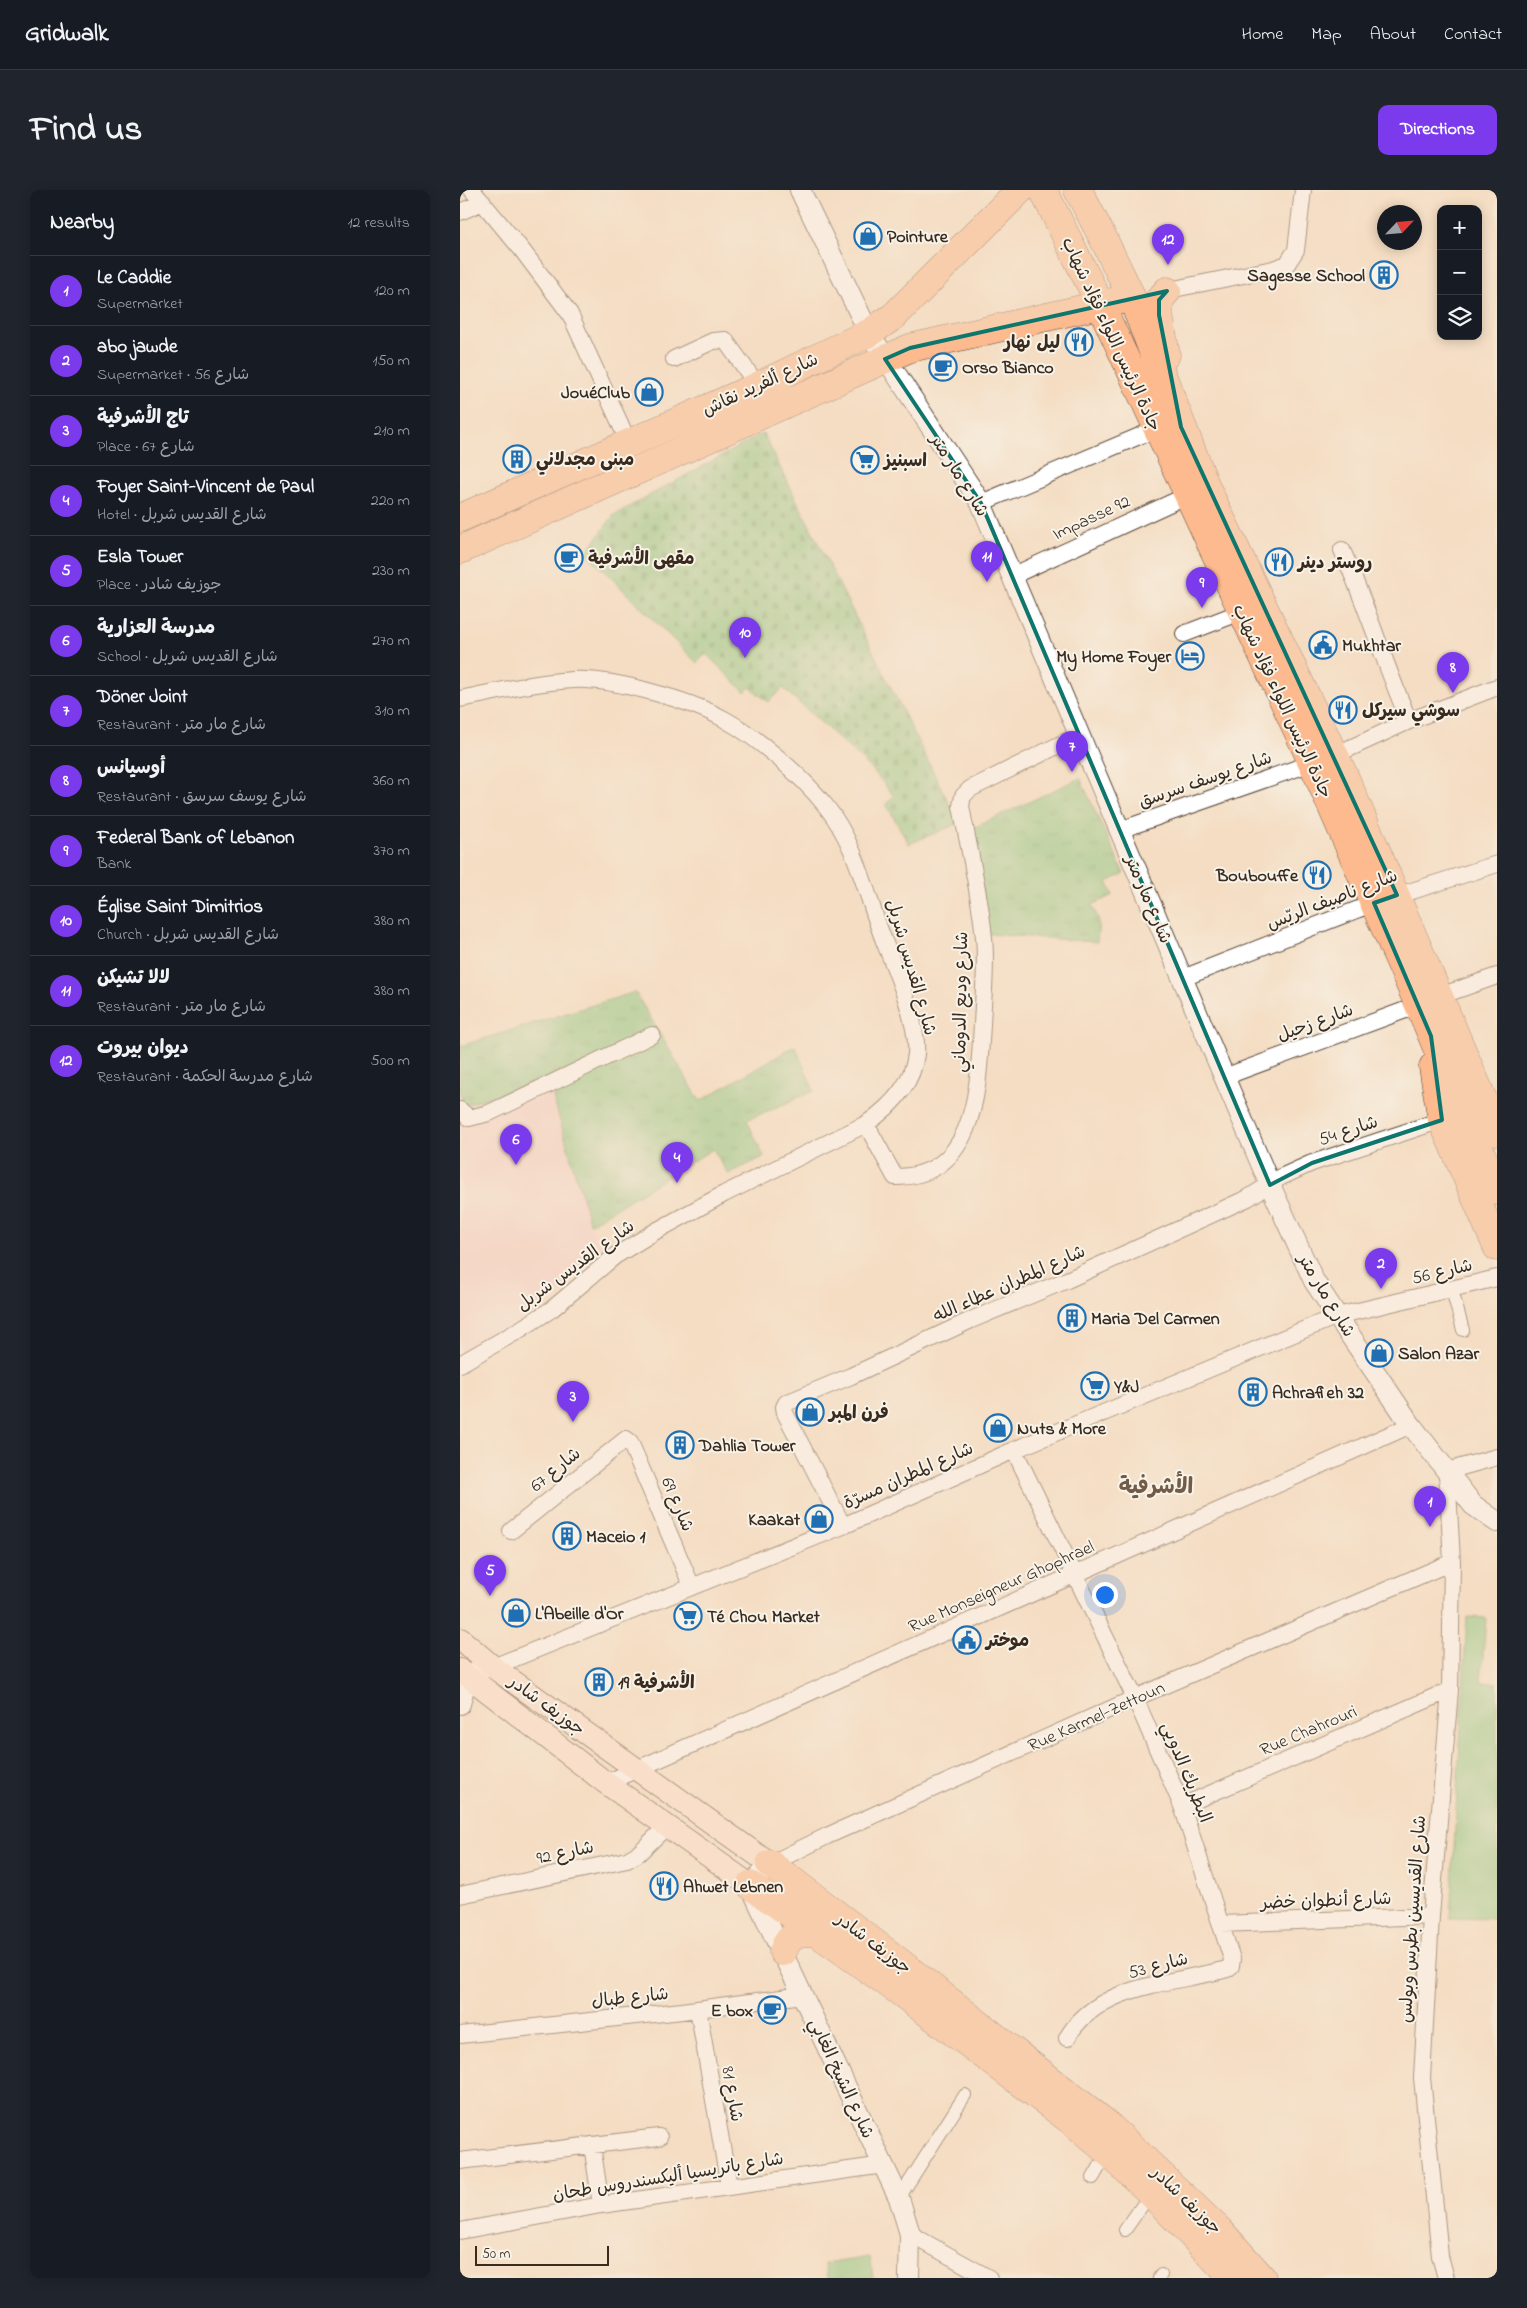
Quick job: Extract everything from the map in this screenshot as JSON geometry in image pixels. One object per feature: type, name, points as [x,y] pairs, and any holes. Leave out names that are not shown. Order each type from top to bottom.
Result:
[{"type":"highway","name":"شارع ألفريد نقاش","points":[[460,518],[758,386],[869,333],[894,316],[1005,200],[1020,190]]},
{"type":"highway","name":"جادة الرئيس اللواء فؤاد شهاب","points":[[1043,190],[1100,304],[1169,428],[1206,487],[1429,1000],[1497,1191]]},
{"type":"highway","points":[[1062,190],[1110,274],[1132,298]]},
{"type":"highway","name":"جادة الرئيس اللواء فؤاد شهاب","points":[[1078,190],[1132,298],[1188,496],[1241,612],[1324,758]]},
{"type":"highway","points":[[1168,291],[1159,300],[1159,316],[1169,428]]},
{"type":"highway","points":[[460,550],[620,477],[889,365],[910,348],[1132,298]]},
{"type":"highway","name":"جادة الرئيس اللواء فؤاد شهاب","points":[[1441,1030],[1497,1132]]},
{"type":"highway","points":[[1441,1030],[1497,1089]]},
{"type":"highway","points":[[1441,1030],[1433,1076],[1442,1120],[1497,1246]]},
{"type":"highway","name":"جوزيف شادر","points":[[770,1864],[893,1957],[1108,2125],[1220,2231],[1262,2278]]},
{"type":"highway","name":"جوزيف شادر","points":[[750,1885],[1030,2089],[1108,2152],[1151,2193],[1233,2278]]},
{"type":"highway","points":[[783,1952],[788,1940],[799,1933],[805,1931],[817,1933]]},
{"type":"main road","name":"جوزيف شادر","points":[[460,1640],[493,1666],[770,1864]]},
{"type":"main road","name":"جوزيف شادر","points":[[463,1673],[606,1783],[750,1885]]},
{"type":"street","points":[[472,190],[570,314],[629,443]]},
{"type":"street","points":[[800,190],[869,333]]},
{"type":"street","points":[[1132,298],[1273,269],[1287,264],[1296,250],[1303,190]]},
{"type":"street","points":[[460,212],[483,202]]},
{"type":"street","name":"شارع مار متر","points":[[869,333],[981,503],[1270,1185],[1314,1281],[1411,1425],[1474,1505],[1497,1522]]},
{"type":"street","points":[[674,358],[713,341],[725,340],[758,386]]},
{"type":"street","points":[[981,503],[1169,428]]},
{"type":"street","name":"Impasse 92","points":[[1012,576],[1188,496]]},
{"type":"street","points":[[1342,550],[1359,589],[1387,668],[1409,721]]},
{"type":"street","points":[[1184,634],[1241,612]]},
{"type":"street","name":"شارع القديس شربل","points":[[460,699],[550,682],[575,680],[631,687],[655,693],[724,719],[800,776],[827,806],[847,840],[869,892],[911,1020],[916,1054],[908,1076],[895,1099],[880,1114],[866,1124],[724,1194],[656,1231],[615,1256],[552,1308],[516,1332],[460,1364]]},
{"type":"street","name":"شارع يوسف سرسق","points":[[1120,830],[1324,758],[1409,721],[1497,687]]},
{"type":"street","name":"شارع وديع الدوماني","points":[[866,1124],[896,1177],[913,1176],[944,1160],[968,1130],[976,1096],[985,944],[962,806],[963,796],[970,789],[1079,735]]},
{"type":"street","name":"شارع ناصيف الريّس","points":[[1183,978],[1386,899],[1497,864]]},
{"type":"street","name":"شارع زحيل","points":[[1224,1077],[1497,976]]},
{"type":"street","points":[[460,1110],[469,1118],[489,1113],[652,1036]]},
{"type":"street","name":"شارع 54","points":[[1270,1185],[1281,1177],[1312,1162],[1442,1120]]},
{"type":"street","name":"شارع المطران عطاء الله","points":[[843,1526],[792,1426],[784,1407],[786,1403],[1248,1198],[1270,1185]]},
{"type":"street","name":"شارع 56","points":[[1337,1316],[1497,1278]]},
{"type":"street","points":[[1452,1290],[1463,1330]]},
{"type":"street","name":"شارع المطران مسرّة","points":[[493,1666],[843,1526],[1014,1450],[1337,1316]]},
{"type":"street","name":"Rue Monseigneur Ghophrael","points":[[606,1783],[1411,1425]]},
{"type":"street","name":"شارع 67","points":[[511,1531],[626,1438]]},
{"type":"street","name":"شارع 69","points":[[626,1438],[630,1442],[692,1587]]},
{"type":"street","name":"البطريك الدويي","points":[[1014,1450],[1135,1698],[1182,1806],[1221,1924]]},
{"type":"street","points":[[1447,1471],[1497,1457]]},
{"type":"street","name":"شارع القديسين بطرس وبولس","points":[[1446,2278],[1440,2256],[1422,2078],[1431,1916],[1450,1690],[1452,1562],[1447,1471]]},
{"type":"street","name":"Rue Karmel-Zettoun","points":[[750,1885],[770,1864],[827,1836],[1135,1698],[1452,1562]]},
{"type":"street","points":[[460,1704],[463,1673],[493,1666]]},
{"type":"street","name":"Rue Chahrouri","points":[[1182,1806],[1450,1690]]},
{"type":"street","name":"شارع 92","points":[[460,1894],[627,1860],[640,1853],[666,1826]]},
{"type":"street","name":"شارع الشيخ الغابي","points":[[750,1885],[899,2198],[910,2234],[909,2278]]},
{"type":"street","name":"شارع أنطوان خضر","points":[[1221,1924],[1431,1916]]},
{"type":"street","name":"شارع 53","points":[[1067,2038],[1081,2019],[1122,1994],[1168,1981],[1227,1970],[1231,1966],[1232,1959],[1221,1924]]},
{"type":"street","name":"شارع طبال","points":[[460,2035],[698,2009],[803,1995]]},
{"type":"street","name":"شارع 81","points":[[698,2009],[729,2186]]},
{"type":"street","points":[[899,2198],[964,2094]]},
{"type":"street","points":[[460,2161],[659,2137]]},
{"type":"street","points":[[592,2145],[601,2205]]},
{"type":"street","points":[[1093,2178],[1108,2152]]},
{"type":"street","name":"شارع باتريسيا أليكسندروس طحان","points":[[460,2231],[601,2205],[884,2165]]},
{"type":"street","points":[[1126,2230],[1151,2193]]},
{"type":"street","points":[[910,2234],[980,2276]]},
{"type":"highlighted area","points":[[1167,291],[1159,300],[1159,315],[1181,427],[1397,895],[1374,903],[1431,1036],[1442,1120],[1312,1163],[1270,1185],[981,503],[885,359],[910,348]]},
{"type":"shaded area","points":[[547,1079],[590,1224],[605,1249],[532,1314],[460,1353],[460,1094],[463,1105]]},
{"type":"green space","points":[[763,433],[959,823],[909,844],[886,804],[894,796],[872,769],[783,688],[768,702],[750,687],[745,692],[706,654],[697,663],[586,553],[614,515]]},
{"type":"green space","points":[[1080,778],[1124,874],[1107,882],[1113,895],[1092,905],[1099,921],[1097,942],[989,934],[973,828]]},
{"type":"green space","points":[[635,992],[700,1101],[795,1046],[814,1091],[747,1120],[764,1157],[728,1174],[713,1149],[590,1224],[548,1080],[464,1105],[460,1094],[460,1046]]},
{"type":"green space","points":[[1467,1617],[1486,1618],[1481,1682],[1497,1683],[1497,1919],[1450,1918]]},
{"type":"green space","points":[[870,2257],[873,2278],[828,2278],[825,2264]]},
{"type":"place","name":"Pointure","points":[[868,236]]},
{"type":"place","name":"ديوان بيروت","points":[[1168,265]]},
{"type":"place","name":"Sagesse School","points":[[1384,275]]},
{"type":"place","name":"ليل نهار","points":[[1079,342]]},
{"type":"place","name":"Orso Bianco","points":[[943,367]]},
{"type":"place","name":"JouéClub","points":[[649,392]]},
{"type":"place","name":"مبنى مجدلاني","points":[[517,459]]},
{"type":"place","name":"اسبنيز","points":[[865,460]]},
{"type":"place","name":"مقهى الأشرفية","points":[[569,558]]},
{"type":"place","name":"روستر دينر","points":[[1279,562]]},
{"type":"place","name":"لالا تشيكن","points":[[987,582]]},
{"type":"place","name":"Federal Bank of Lebanon","points":[[1202,608]]},
{"type":"place","name":"Mukhtar","points":[[1323,645]]},
{"type":"place","name":"My Home Foyer","points":[[1190,656]]},
{"type":"place","name":"Église Saint Dimitrios","points":[[745,658]]},
{"type":"place","name":"أوسيانس","points":[[1453,693]]},
{"type":"place","name":"سوشي سيركل","points":[[1343,710]]},
{"type":"place","name":"Döner Joint","points":[[1072,772]]},
{"type":"place","name":"Boubouffe","points":[[1317,875]]},
{"type":"place","name":"مدرسة العزارية","points":[[516,1165]]},
{"type":"place","name":"Foyer Saint-Vincent de Paul","points":[[677,1183]]},
{"type":"place","name":"abo jawde","points":[[1381,1289]]},
{"type":"place","name":"Maria Del Carmen","points":[[1072,1318]]},
{"type":"place","name":"Salon Azar","points":[[1379,1353]]},
{"type":"place","name":"Y&J","points":[[1095,1386]]},
{"type":"place","name":"Achrafieh 32","points":[[1253,1392]]},
{"type":"place","name":"فرن المبر","points":[[810,1412]]},
{"type":"place","name":"تاج الأشرفية","points":[[573,1422]]},
{"type":"place","name":"Nuts & More","points":[[998,1428]]},
{"type":"place","name":"Dahlia Tower","points":[[680,1445]]},
{"type":"place","name":"Kaakat","points":[[819,1519]]},
{"type":"place","name":"Le Caddie","points":[[1430,1527]]},
{"type":"place","name":"Maceio 1","points":[[567,1536]]},
{"type":"place","name":"Esla Tower","points":[[490,1596]]},
{"type":"place","name":"L'Abeille d'Or","points":[[516,1613]]},
{"type":"place","name":"Té Chou Market","points":[[688,1616]]},
{"type":"place","name":"موختر","points":[[967,1640]]},
{"type":"place","name":"الأشرفية 19","points":[[599,1682]]},
{"type":"place","name":"Ahwet Lebnen","points":[[664,1886]]},
{"type":"place","name":"E box","points":[[772,2010]]},
{"type":"district","name":"الأشرفية","points":[[1156,1485]]}]
